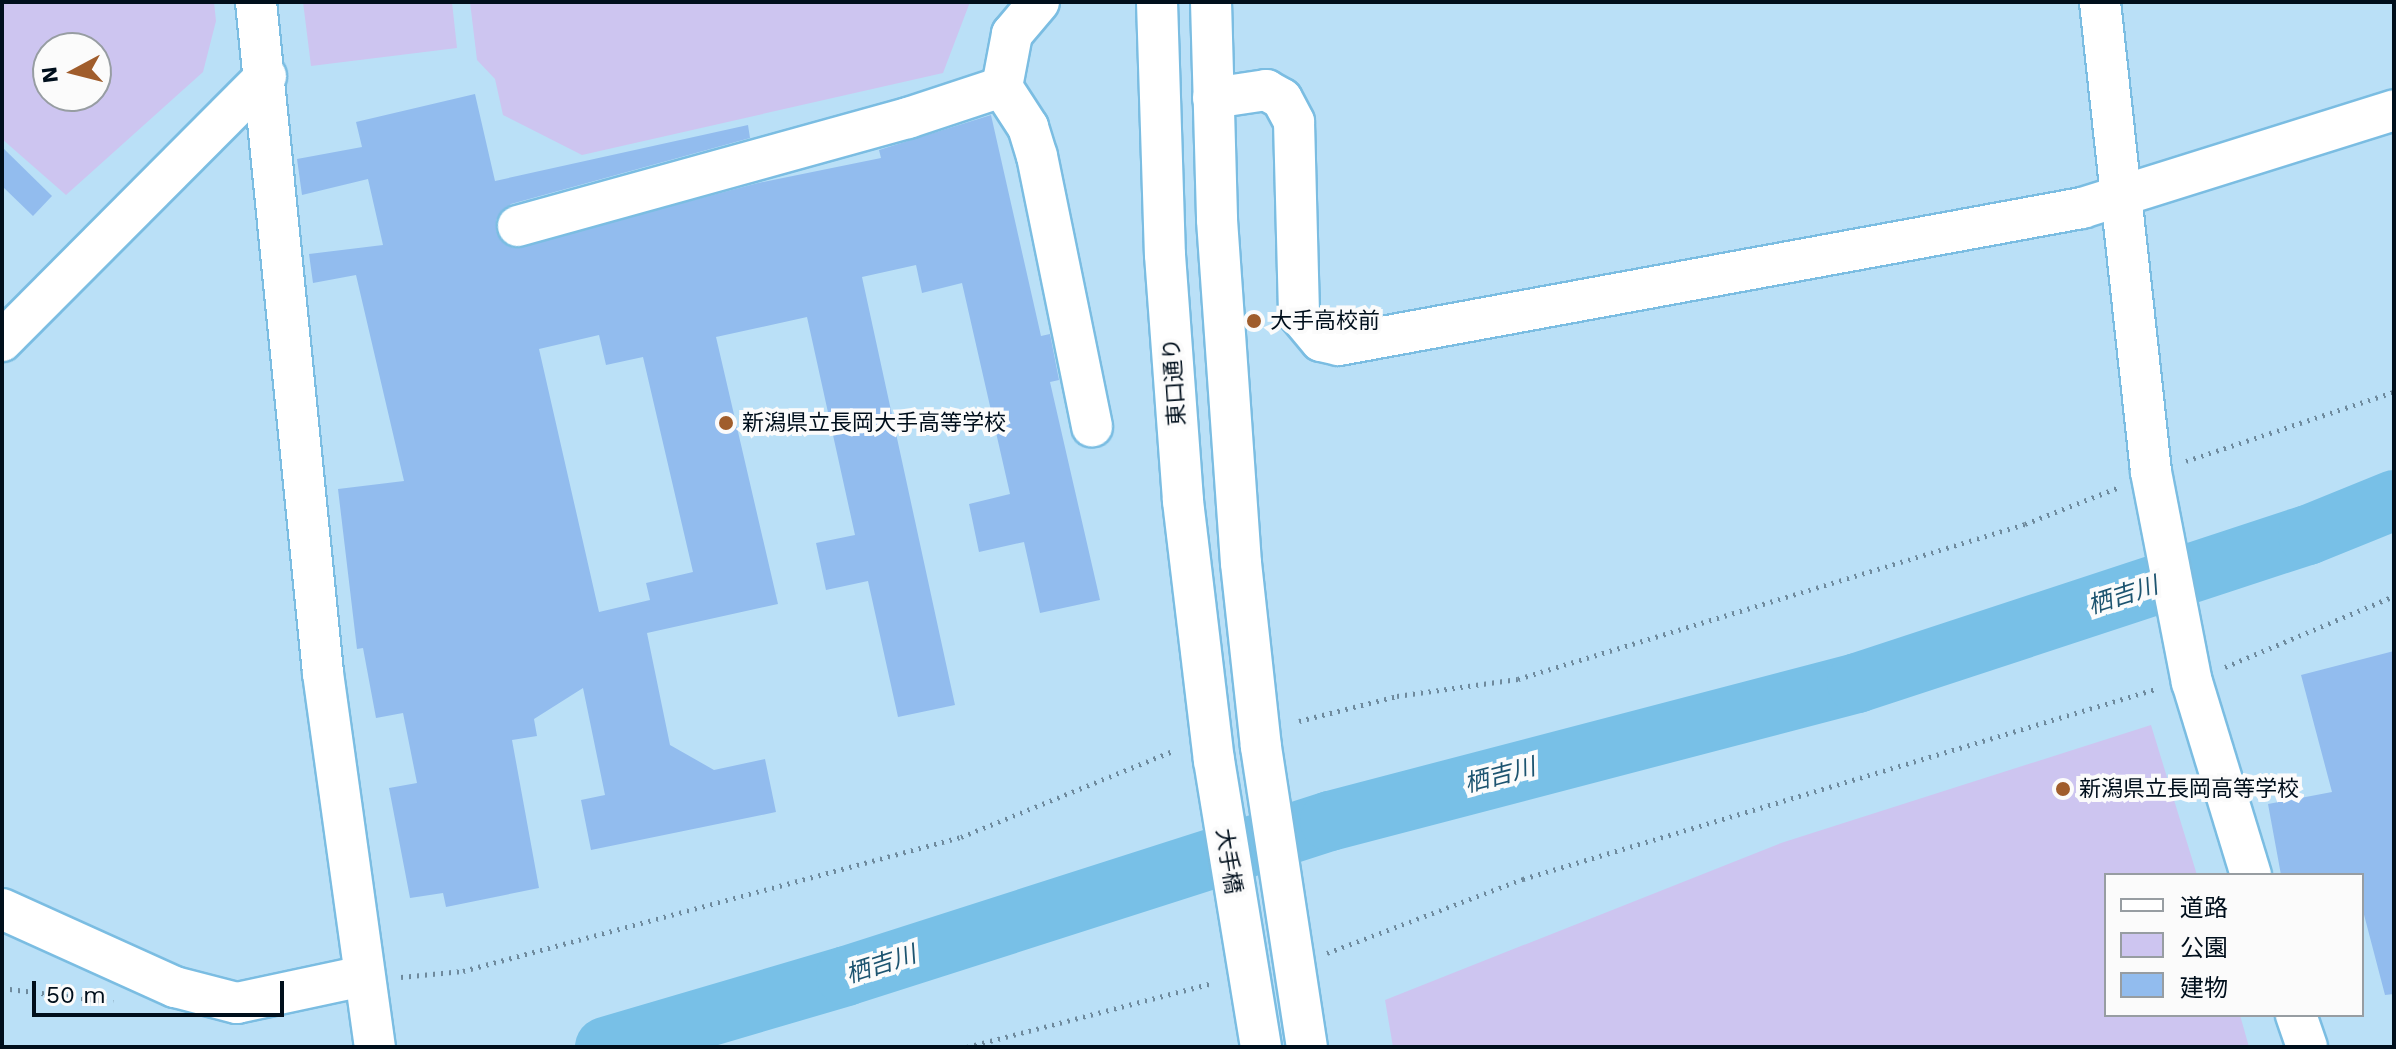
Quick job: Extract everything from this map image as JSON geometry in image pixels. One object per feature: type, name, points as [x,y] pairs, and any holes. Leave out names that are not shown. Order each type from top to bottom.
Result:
[{"type":"street","points":[[256,2],[266,76],[323,673],[372,984],[375,1047]]},
{"type":"street","points":[[1039,2],[1012,34],[1002,87],[1028,127],[1037,156],[1092,426]]},
{"type":"street","name":"東口通り","points":[[1157,2],[1175,410],[1214,760]]},
{"type":"street","points":[[1211,2],[1213,98],[1232,455],[1261,747],[1307,1047]]},
{"type":"street","points":[[2100,2],[2150,479],[2189,678],[2250,873]]},
{"type":"street","points":[[2,341],[266,76]]},
{"type":"street","points":[[518,226],[908,118],[1002,87]]},
{"type":"street","points":[[1213,98],[1266,90],[1282,99],[1294,122],[1299,315],[1321,341],[1339,345],[2067,211],[2394,110]]},
{"type":"street","name":"大手橋","points":[[1214,760],[1261,1047]]},
{"type":"street","points":[[2,909],[175,987],[237,1003],[372,984]]},
{"type":"street","points":[[2297,1017],[2307,1047]]},
{"type":"path","points":[[1299,721],[1397,696],[1518,679],[2025,524],[2394,392]]},
{"type":"path","points":[[1332,951],[1523,879],[2189,678],[2394,596]]},
{"type":"path","points":[[372,984],[463,971],[961,837],[1173,751]]},
{"type":"path","points":[[967,1047],[1207,985]]},
{"type":"green space","points":[[2,2],[214,2],[216,21],[203,72],[66,195],[2,139]]},
{"type":"green space","points":[[303,2],[452,2],[457,48],[311,66]]},
{"type":"green space","points":[[470,2],[970,2],[943,73],[582,155],[503,115],[495,79],[477,60]]},
{"type":"green space","name":"新潟県立長岡高等学校","points":[[2151,725],[2196,873],[2104,873],[2104,1017],[2241,1017],[2249,1047],[1393,1047],[1385,1000],[1781,843]]},
{"type":"building","points":[[475,94],[495,181],[748,125],[750,138],[511,204],[496,220],[496,231],[513,248],[758,183],[881,158],[879,150],[991,115],[1041,336],[1050,334],[1059,380],[1050,382],[1100,600],[1040,613],[1024,542],[979,552],[969,504],[1010,494],[962,283],[922,293],[916,265],[862,277],[955,705],[898,717],[868,581],[826,590],[816,543],[855,535],[807,317],[716,337],[778,604],[647,633],[670,745],[714,770],[765,759],[776,812],[591,850],[581,800],[605,795],[583,688],[534,719],[537,736],[512,740],[539,888],[446,907],[443,893],[410,898],[389,788],[417,783],[403,713],[376,718],[363,648],[357,649],[338,489],[404,481],[356,275],[313,283],[309,254],[383,245],[368,179],[302,195],[297,159],[362,147],[356,122]],"holes":[[[599,335],[606,365],[643,357],[693,572],[646,583],[650,600],[599,612],[539,349]]]},
{"type":"building","points":[[2,147],[52,196],[33,216],[2,186]]},
{"type":"building","points":[[2394,651],[2394,994],[2385,995],[2364,915],[2364,873],[2281,873],[2268,804],[2332,792],[2301,675]]},
{"type":"waterway","name":"栖吉川","points":[[605,1047],[846,976],[1330,821],[1857,683],[2308,535],[2394,500]]},
{"type":"place","name":"大手高校前","points":[[1254,321]]},
{"type":"place","name":"新潟県立長岡大手高等学校","points":[[726,423]]},
{"type":"place","name":"新潟県立長岡高等学校","points":[[2063,789]]}]
